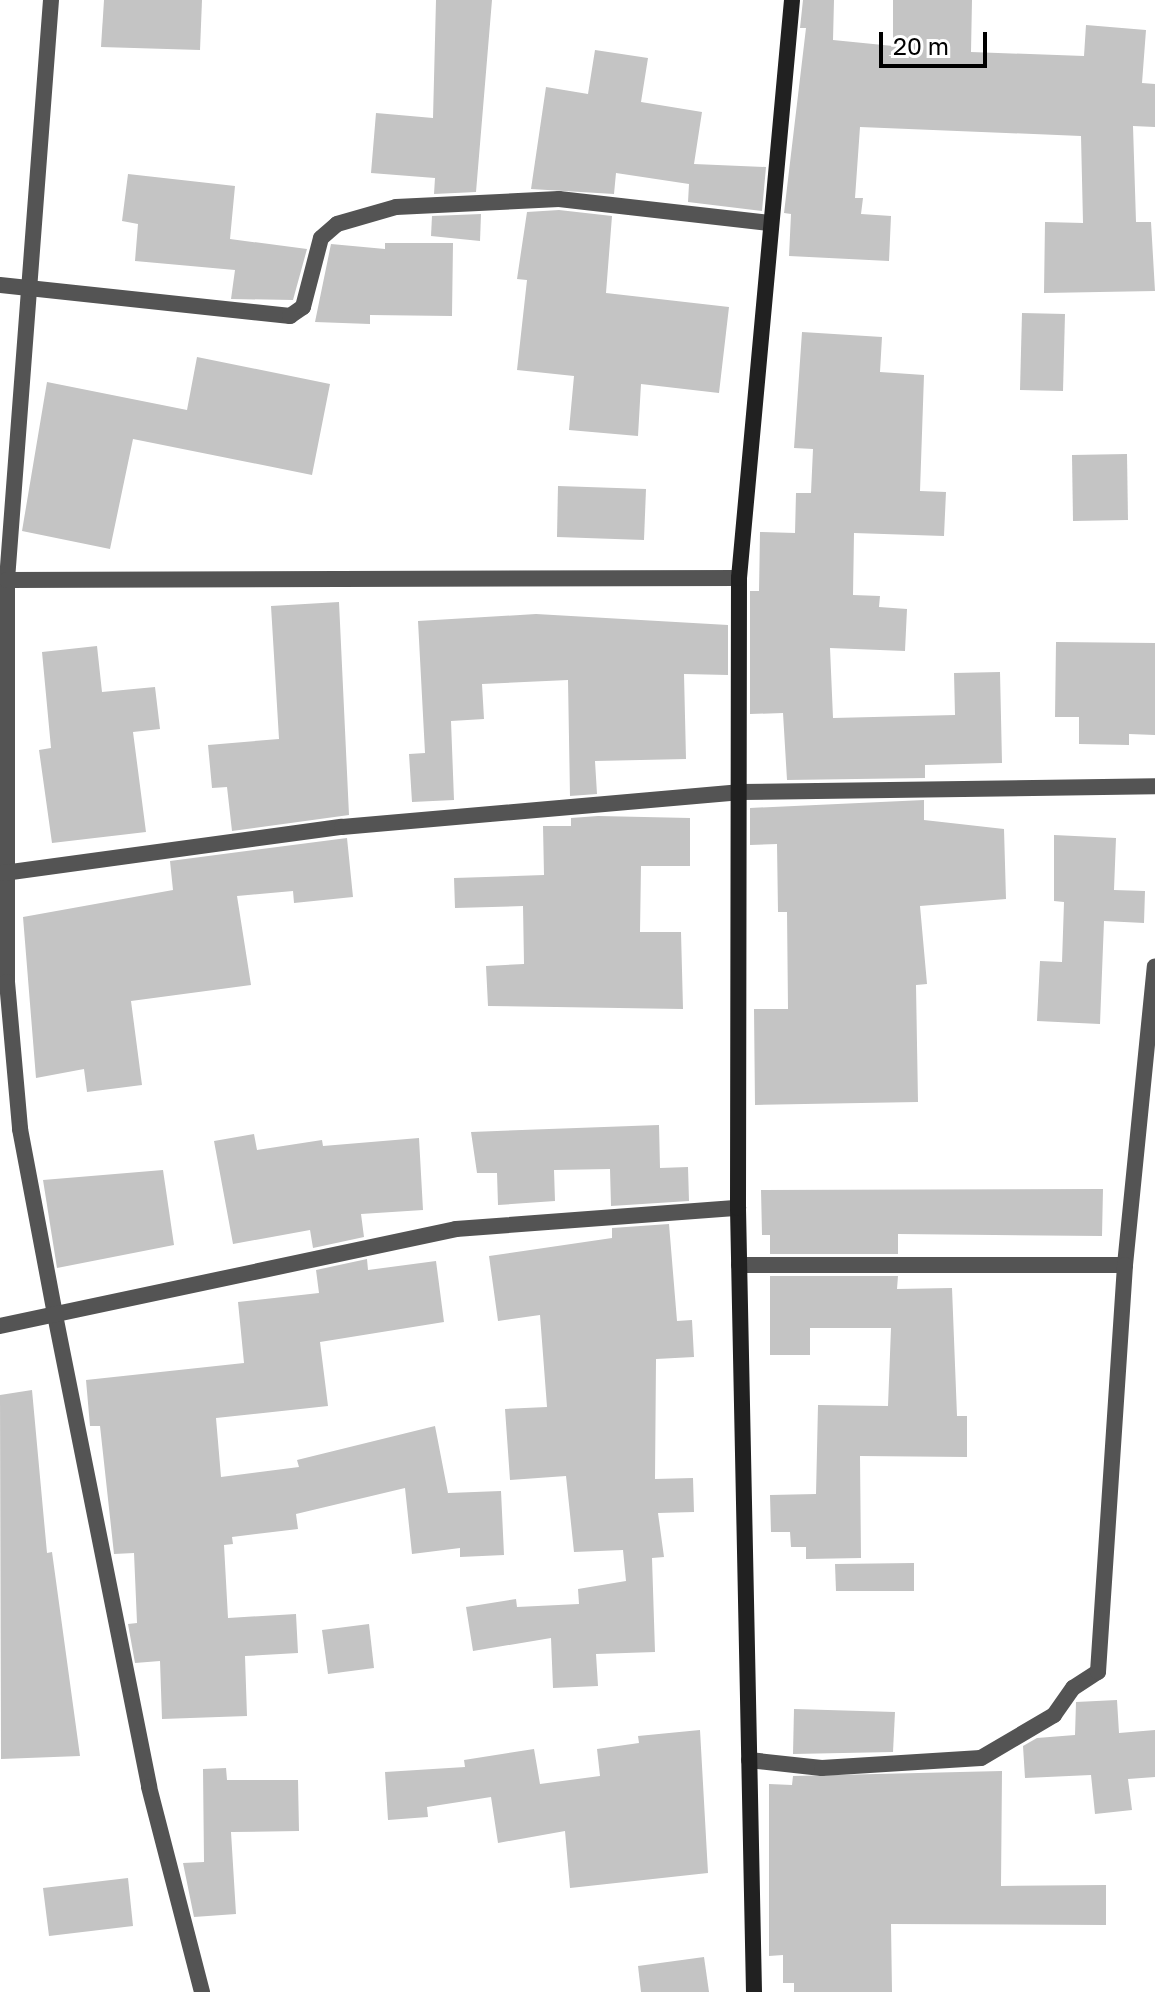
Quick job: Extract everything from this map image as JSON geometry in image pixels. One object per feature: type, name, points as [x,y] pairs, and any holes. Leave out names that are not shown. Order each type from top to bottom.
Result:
[{"type":"street","points":[[51,0],[7,580],[4,873],[20,1129],[149,1787],[202,1992]]},
{"type":"street","points":[[754,1992],[738,1208],[739,578],[792,0]]},
{"type":"street","points":[[0,285],[29,291],[147,297],[290,316],[303,307],[321,238],[337,224],[396,207],[559,199],[771,223]]},
{"type":"street","points":[[7,580],[739,578]]},
{"type":"street","points":[[4,873],[342,827],[741,792],[1155,786]]},
{"type":"street","points":[[749,1760],[822,1768],[981,1758],[1054,1715],[1073,1688],[1098,1672],[1125,1265],[1155,967]]},
{"type":"street","points":[[0,1326],[456,1229],[738,1208]]},
{"type":"street","points":[[739,1265],[1125,1265]]},
{"type":"building","points":[[104,0],[202,0],[200,50],[101,47]]},
{"type":"building","points":[[436,0],[492,0],[476,192],[434,194],[435,178],[371,173],[376,113],[433,118]]},
{"type":"building","points":[[803,0],[834,0],[833,40],[893,46],[893,0],[972,0],[971,52],[1084,56],[1086,25],[1146,30],[1142,83],[1155,84],[1155,127],[1133,126],[1136,222],[1151,222],[1155,291],[1044,293],[1045,222],[1083,223],[1081,136],[860,127],[855,198],[863,198],[861,214],[891,216],[889,261],[789,256],[791,214],[784,213],[806,28],[800,28]]},
{"type":"building","points":[[595,50],[648,58],[641,102],[702,112],[694,164],[766,167],[762,211],[688,202],[689,184],[616,173],[614,194],[531,189],[546,87],[588,94]]},
{"type":"building","points":[[128,174],[235,186],[230,239],[307,249],[293,300],[231,299],[235,270],[135,261],[138,224],[122,221]]},
{"type":"building","points":[[559,210],[612,216],[606,293],[729,307],[719,393],[641,384],[638,436],[569,430],[574,376],[517,370],[527,280],[517,279],[527,212]]},
{"type":"building","points":[[481,214],[480,241],[431,236],[432,216]]},
{"type":"building","points":[[385,243],[453,243],[452,316],[370,315],[370,324],[315,322],[331,244],[385,249]]},
{"type":"building","points":[[1022,313],[1065,314],[1063,391],[1020,390]]},
{"type":"building","points":[[802,332],[882,337],[880,372],[924,375],[920,491],[946,492],[944,536],[854,533],[853,595],[880,596],[879,607],[907,609],[905,651],[830,648],[833,718],[955,715],[954,673],[1000,672],[1002,763],[925,765],[925,778],[787,780],[783,713],[750,714],[750,591],[759,591],[760,532],[795,533],[796,493],[811,493],[813,449],[794,448]]},
{"type":"building","points":[[197,357],[330,384],[312,475],[133,439],[110,549],[22,531],[47,382],[187,410]]},
{"type":"building","points":[[1127,454],[1128,520],[1073,521],[1072,455]]},
{"type":"building","points":[[558,486],[646,489],[644,540],[557,537]]},
{"type":"building","points":[[339,602],[349,815],[232,831],[227,787],[212,788],[208,745],[279,739],[271,606]]},
{"type":"building","points":[[536,614],[728,625],[728,675],[684,674],[686,759],[595,761],[597,794],[570,796],[568,680],[482,684],[484,719],[451,721],[454,800],[412,802],[409,754],[425,753],[418,621]]},
{"type":"building","points":[[1056,642],[1155,643],[1155,735],[1129,734],[1129,745],[1079,744],[1079,717],[1055,717]]},
{"type":"building","points":[[97,646],[102,692],[155,687],[160,729],[133,732],[146,832],[52,843],[39,750],[51,748],[42,652]]},
{"type":"building","points":[[924,800],[924,820],[1004,829],[1006,899],[920,906],[927,984],[916,985],[918,1102],[755,1105],[754,1009],[788,1009],[787,912],[778,912],[777,844],[750,845],[750,808]]},
{"type":"building","points":[[571,818],[690,818],[690,866],[641,866],[640,932],[681,932],[683,1009],[488,1006],[486,966],[524,964],[523,906],[455,908],[454,878],[544,875],[543,826],[571,826]]},
{"type":"building","points":[[1054,835],[1116,838],[1114,890],[1145,891],[1144,923],[1104,921],[1100,1024],[1037,1021],[1040,961],[1062,962],[1064,902],[1054,901]]},
{"type":"building","points":[[347,838],[353,897],[294,903],[293,891],[237,896],[251,985],[131,1001],[142,1085],[87,1092],[84,1069],[36,1078],[23,917],[173,890],[170,861]]},
{"type":"building","points":[[659,1125],[660,1168],[688,1167],[689,1201],[611,1206],[610,1169],[554,1170],[555,1201],[498,1205],[497,1173],[477,1173],[471,1132]]},
{"type":"building","points":[[254,1134],[257,1150],[322,1140],[323,1146],[419,1138],[423,1210],[361,1214],[364,1237],[313,1248],[310,1230],[233,1244],[214,1141]]},
{"type":"building","points":[[163,1170],[174,1245],[57,1268],[43,1180]]},
{"type":"building","points":[[1103,1189],[1102,1236],[898,1234],[898,1254],[770,1254],[770,1235],[762,1235],[761,1190]]},
{"type":"building","points":[[669,1224],[677,1321],[692,1320],[694,1357],[656,1359],[655,1479],[693,1478],[694,1512],[658,1513],[664,1557],[652,1558],[655,1652],[596,1654],[598,1686],[553,1688],[551,1638],[473,1651],[466,1607],[516,1599],[517,1607],[579,1604],[578,1589],[626,1581],[623,1550],[574,1552],[566,1476],[510,1480],[505,1409],[547,1407],[540,1315],[498,1321],[489,1256],[612,1238],[612,1228]]},
{"type":"building","points":[[367,1259],[368,1270],[436,1261],[444,1322],[320,1342],[328,1406],[216,1418],[221,1477],[299,1467],[297,1460],[435,1426],[448,1493],[501,1491],[504,1555],[460,1557],[460,1548],[412,1554],[405,1488],[296,1514],[298,1529],[232,1537],[233,1544],[224,1545],[228,1618],[296,1614],[298,1653],[245,1656],[247,1716],[162,1719],[160,1661],[135,1663],[128,1624],[137,1623],[134,1553],[114,1554],[100,1426],[90,1426],[86,1380],[244,1363],[238,1302],[319,1293],[316,1270]]},
{"type":"building","points":[[770,1276],[898,1276],[897,1289],[952,1288],[957,1416],[967,1416],[967,1457],[860,1456],[861,1558],[806,1559],[806,1547],[791,1547],[790,1532],[771,1532],[770,1495],[816,1494],[818,1405],[888,1406],[891,1328],[810,1328],[810,1355],[770,1355]]},
{"type":"building","points":[[32,1390],[47,1553],[52,1552],[80,1756],[1,1759],[0,1395]]},
{"type":"building","points":[[914,1563],[914,1591],[836,1591],[835,1564]]},
{"type":"building","points":[[369,1624],[374,1668],[328,1674],[322,1630]]},
{"type":"building","points":[[1117,1700],[1119,1733],[1155,1730],[1155,1777],[1128,1779],[1132,1810],[1095,1814],[1091,1775],[1025,1778],[1023,1746],[1037,1738],[1075,1735],[1076,1702]]},
{"type":"building","points":[[794,1709],[895,1712],[893,1752],[793,1754]]},
{"type":"building","points":[[700,1730],[708,1873],[570,1888],[565,1831],[498,1843],[491,1797],[427,1807],[428,1817],[388,1820],[385,1772],[465,1767],[464,1760],[534,1749],[540,1784],[600,1776],[597,1749],[639,1743],[638,1736]]},
{"type":"building","points":[[226,1768],[227,1780],[298,1780],[299,1831],[231,1832],[236,1914],[194,1917],[183,1863],[204,1862],[203,1769]]},
{"type":"building","points":[[1002,1771],[1001,1886],[1106,1885],[1106,1925],[891,1924],[892,1992],[794,1992],[794,1983],[783,1983],[783,1955],[769,1956],[769,1784],[792,1785],[793,1776]]},
{"type":"building","points":[[128,1878],[133,1926],[49,1936],[43,1888]]},
{"type":"building","points":[[704,1957],[709,1992],[641,1992],[638,1966]]}]
